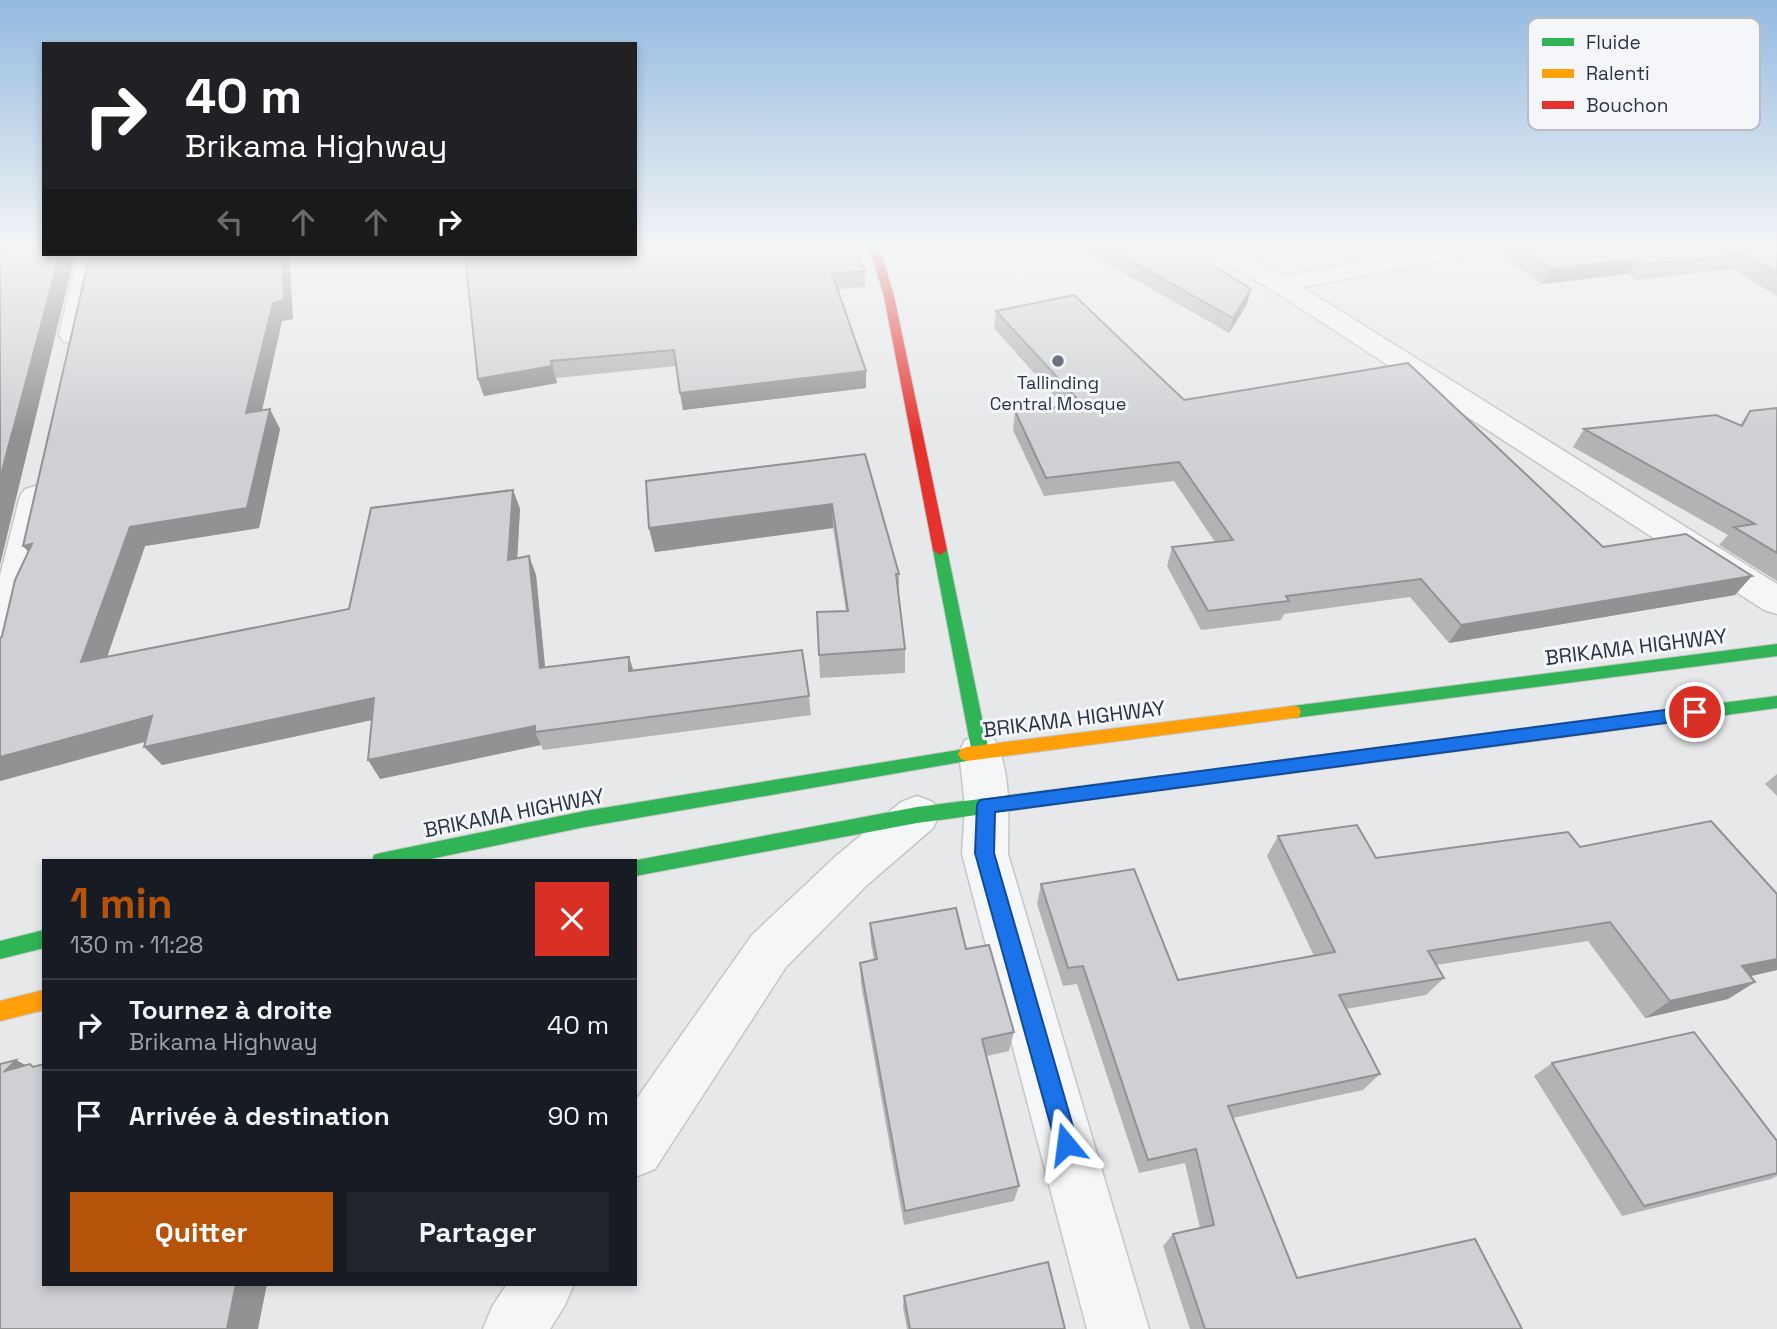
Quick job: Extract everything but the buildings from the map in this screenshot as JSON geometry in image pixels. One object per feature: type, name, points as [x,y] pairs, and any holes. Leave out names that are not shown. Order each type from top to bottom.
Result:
[{"type":"main road","points":[[892,311],[980,752]]},
{"type":"main road","name":"BRIKAMA HIGHWAY","points":[[391,859],[585,820],[980,752],[1777,650]]},
{"type":"main road","points":[[637,868],[917,815],[1777,702]]},
{"type":"main road","points":[[0,950],[42,940]]},
{"type":"main road","points":[[0,1011],[42,1000]]},
{"type":"street","points":[[66,360],[77,311]]},
{"type":"street","points":[[1322,311],[1777,601]]},
{"type":"street","points":[[0,654],[42,467]]},
{"type":"street","points":[[980,752],[986,805],[985,853],[1118,1329]]},
{"type":"street","points":[[637,1146],[769,951],[851,871],[917,815]]},
{"type":"street","points":[[514,1329],[543,1286]]},
{"type":"traffic: fast","points":[[940,550],[980,752]]},
{"type":"traffic: fast","points":[[1293,712],[1777,650]]},
{"type":"traffic: fast","points":[[1610,724],[1777,702]]},
{"type":"traffic: fast","points":[[391,859],[585,819],[967,754]]},
{"type":"traffic: fast","points":[[637,868],[917,815],[1278,768]]},
{"type":"traffic: fast","points":[[0,950],[42,940]]},
{"type":"traffic: slow","points":[[967,754],[1293,712]]},
{"type":"traffic: slow","points":[[1278,768],[1610,724]]},
{"type":"traffic: slow","points":[[0,1011],[42,1000]]},
{"type":"traffic: jam","points":[[892,311],[940,550]]},
{"type":"place","name":"Tallinding Central Mosque","points":[[1058,361]]},
{"type":"route","points":[[1066,1144],[985,853],[986,805],[1695,712]]}]
